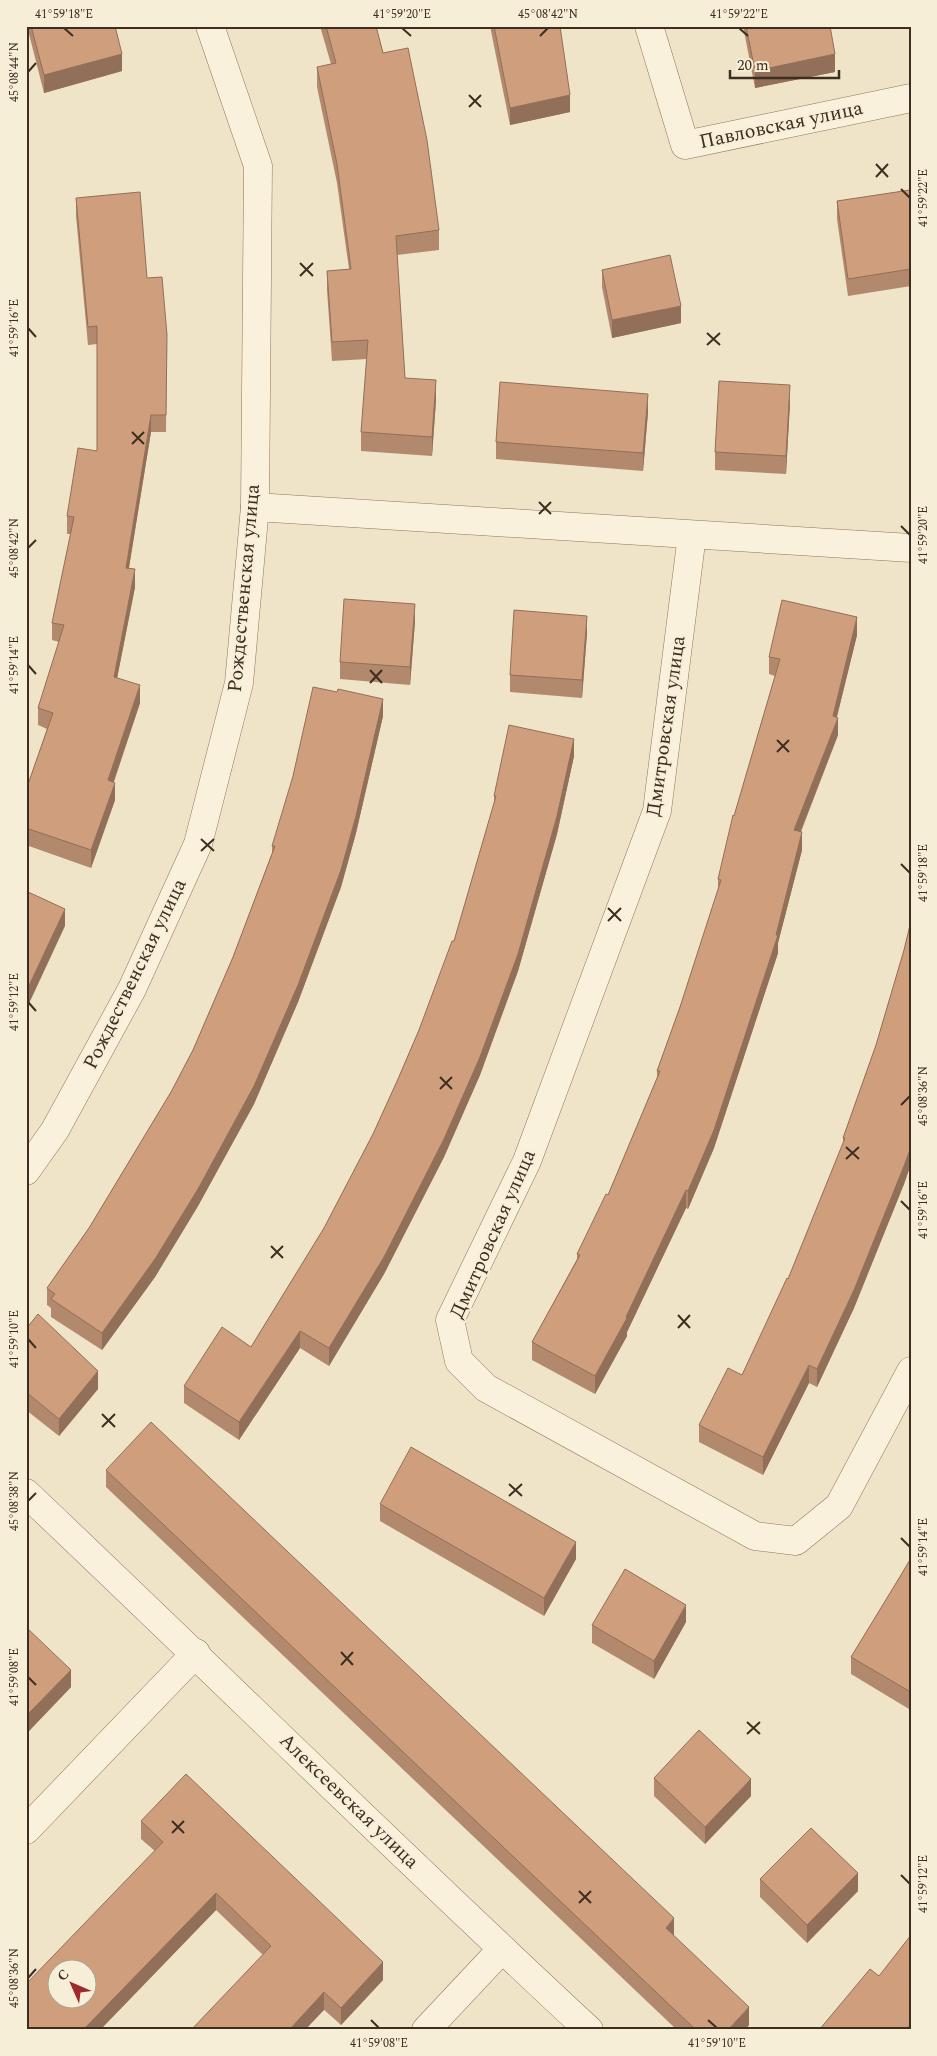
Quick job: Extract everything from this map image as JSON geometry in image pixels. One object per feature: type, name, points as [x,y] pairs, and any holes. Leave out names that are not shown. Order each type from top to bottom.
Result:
[{"type":"street","name":"Рождественская улица","points":[[26,1171],[55,1130],[132,989],[198,844],[239,683],[254,507],[258,166],[210,26]]},
{"type":"street","name":"Павловская улица","points":[[649,26],[685,145],[911,98]]},
{"type":"street","points":[[254,507],[911,548]]},
{"type":"street","name":"Дмитровская улица","points":[[692,535],[657,811],[527,1161],[450,1320],[459,1361],[486,1388],[755,1536],[796,1541],[839,1506],[911,1371]]},
{"type":"street","name":"Алексеевская улица","points":[[26,1493],[196,1653],[502,1949],[589,2030]]},
{"type":"street","points":[[26,1830],[196,1653]]},
{"type":"street","points":[[426,2030],[502,1949]]},
{"type":"building","points":[[31,26],[115,26],[122,54],[44,75]]},
{"type":"building","points":[[326,26],[376,26],[383,53],[408,48],[427,140],[439,230],[396,236],[405,378],[436,380],[432,437],[361,432],[368,340],[332,342],[327,271],[351,269],[337,164],[317,67],[336,63]]},
{"type":"building","points":[[494,26],[560,26],[570,95],[510,108]]},
{"type":"building","points":[[746,26],[830,26],[835,54],[755,71]]},
{"type":"building","points":[[910,190],[911,269],[848,279],[837,201]]},
{"type":"building","points":[[140,192],[147,278],[162,277],[167,335],[166,415],[151,415],[126,568],[135,569],[114,677],[140,685],[108,780],[115,783],[91,850],[26,828],[26,790],[53,713],[38,708],[64,625],[52,623],[74,517],[67,516],[78,448],[97,451],[97,326],[88,327],[76,198]]},
{"type":"building","points":[[670,255],[681,306],[612,320],[602,270]]},
{"type":"building","points":[[719,381],[790,385],[786,456],[715,452]]},
{"type":"building","points":[[500,382],[648,394],[643,453],[496,442]]},
{"type":"building","points":[[344,599],[415,604],[410,667],[340,662]]},
{"type":"building","points":[[782,600],[857,617],[833,716],[838,718],[794,830],[802,832],[776,935],[778,935],[714,1130],[688,1191],[686,1190],[627,1318],[595,1376],[532,1342],[580,1255],[577,1254],[606,1194],[608,1195],[660,1071],[657,1071],[721,880],[718,879],[733,815],[780,659],[769,657]]},
{"type":"building","points":[[514,610],[587,616],[582,680],[510,675]]},
{"type":"building","points":[[313,687],[337,692],[338,689],[383,699],[356,816],[341,870],[298,985],[254,1086],[198,1189],[155,1259],[102,1333],[51,1299],[55,1294],[47,1288],[89,1228],[171,1092],[193,1050],[233,957],[275,846],[272,846],[293,776]]},
{"type":"building","points":[[509,725],[574,739],[557,816],[518,954],[480,1057],[444,1139],[384,1257],[329,1348],[300,1331],[239,1422],[184,1386],[222,1327],[251,1347],[324,1228],[373,1134],[419,1030],[452,941],[454,941],[496,796],[494,796]]},
{"type":"building","points":[[26,891],[65,909],[26,992]]},
{"type":"building","points":[[911,921],[911,1147],[854,1290],[817,1369],[809,1365],[763,1457],[699,1425],[728,1368],[742,1375],[788,1279],[845,1138],[843,1138],[876,1045]]},
{"type":"building","points":[[38,1314],[98,1371],[59,1419],[26,1392],[26,1329]]},
{"type":"building","points":[[151,1422],[674,1918],[666,1928],[749,2007],[728,2030],[696,2030],[106,1470]]},
{"type":"building","points":[[411,1447],[576,1542],[544,1598],[380,1504]]},
{"type":"building","points":[[911,1558],[911,1688],[909,1691],[851,1657]]},
{"type":"building","points":[[625,1569],[686,1605],[654,1661],[592,1625]]},
{"type":"building","points":[[26,1627],[71,1670],[29,1713],[26,1710]]},
{"type":"building","points":[[699,1730],[751,1779],[705,1827],[654,1778]]},
{"type":"building","points":[[186,1774],[383,1962],[341,2008],[324,1992],[289,2030],[191,2030],[271,1946],[216,1893],[83,2030],[26,2030],[26,1984],[48,1961],[48,2008],[98,2008],[98,1958],[51,1958],[163,1842],[141,1821]]},
{"type":"building","points":[[811,1828],[858,1873],[807,1925],[760,1879]]},
{"type":"building","points":[[911,1935],[911,2024],[906,2030],[819,2030],[870,1969],[879,1976]]}]
